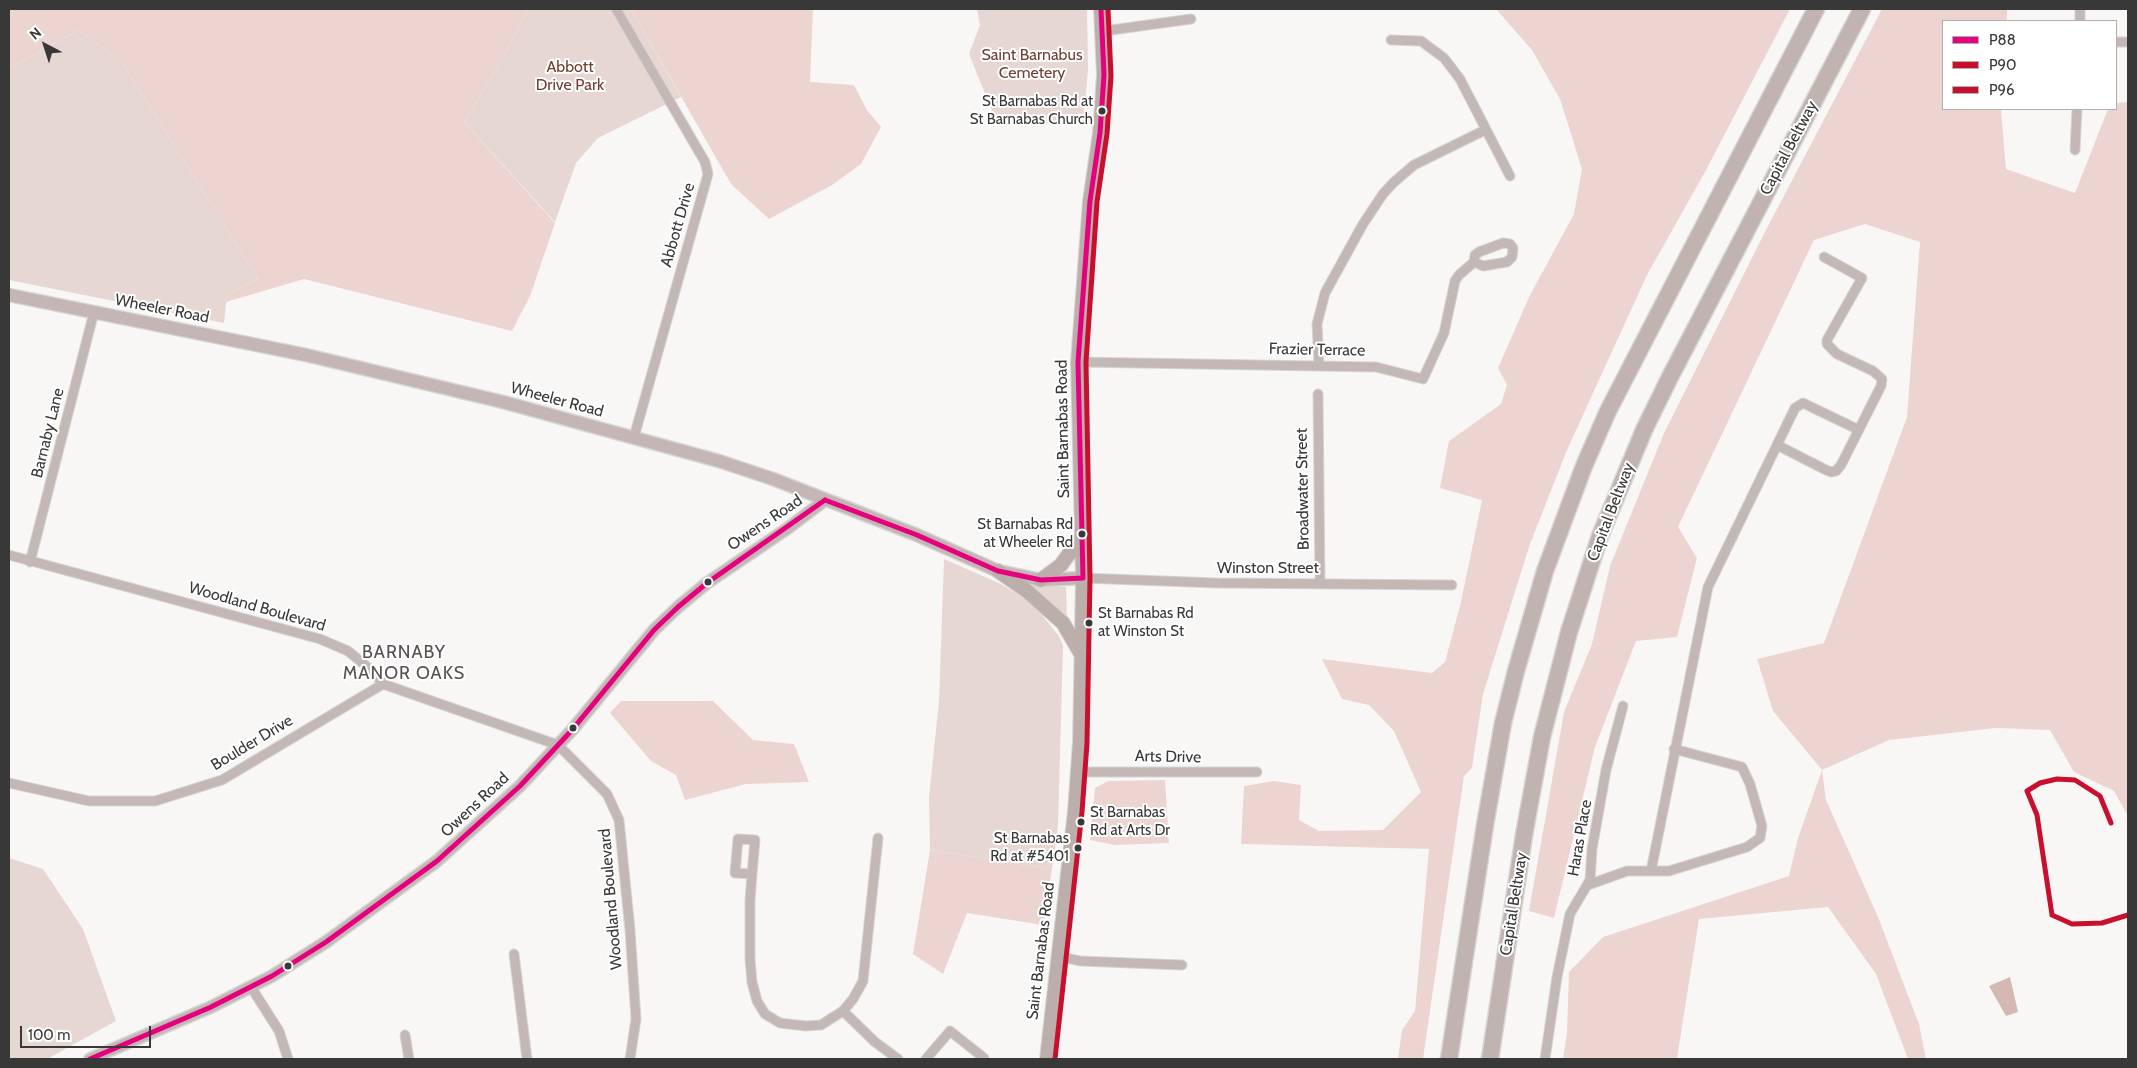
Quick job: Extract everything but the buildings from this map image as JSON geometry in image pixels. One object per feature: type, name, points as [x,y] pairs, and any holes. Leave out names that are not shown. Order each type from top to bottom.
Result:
[{"type":"highway","points":[[1449,1059],[1493,778],[1512,688],[1545,571],[1608,411],[1816,9]]},
{"type":"highway","name":"Capital Beltway","points":[[1490,1059],[1524,835],[1542,737],[1569,632],[1600,536],[1640,438],[1670,377],[1862,9]]},
{"type":"highway","points":[[1442,1059],[1473,904]]},
{"type":"main road","name":"Saint Barnabas Road","points":[[1048,1059],[1078,772],[1082,656],[1082,535],[1078,362],[1090,200],[1100,134],[1104,31],[1101,9]]},
{"type":"main road","name":"Wheeler Road","points":[[9,295],[372,370],[634,437],[719,461],[825,500],[917,535],[998,572],[1041,580],[1082,578]]},
{"type":"main road","points":[[1041,580],[1061,565],[1082,535]]},
{"type":"main road","points":[[998,572],[1027,591],[1062,623],[1082,656]]},
{"type":"street","name":"Abbott Drive","points":[[616,9],[705,162],[708,174],[634,437]]},
{"type":"street","points":[[1104,31],[1191,19]]},
{"type":"street","points":[[1391,40],[1420,41],[1444,58],[1460,79],[1510,176]]},
{"type":"street","points":[[2075,150],[2077,110]]},
{"type":"street","points":[[1319,364],[1317,324],[1325,293],[1363,224],[1383,194],[1414,165],[1473,138],[1485,130]]},
{"type":"street","points":[[1777,446],[1831,472],[1841,465],[1881,386],[1882,379],[1873,371],[1831,350],[1827,340],[1862,278],[1824,257]]},
{"type":"street","name":"Frazier Terrace","points":[[1078,362],[1376,366],[1423,379],[1444,333],[1455,281],[1474,262]]},
{"type":"street","name":"Barnaby Lane","points":[[30,562],[94,312]]},
{"type":"street","name":"Broadwater Street","points":[[1318,394],[1320,583]]},
{"type":"street","points":[[1651,871],[1708,587],[1795,408],[1803,403],[1859,430]]},
{"type":"street","name":"Owens Road","points":[[90,1059],[251,988],[326,942],[437,861],[520,786],[558,745],[654,630],[678,607],[707,583],[788,528],[825,500]]},
{"type":"street","name":"Woodland Boulevard","points":[[9,555],[320,639],[348,651],[372,670],[383,684],[558,745],[608,794],[619,820],[630,921],[636,1019],[630,1059]]},
{"type":"street","name":"Winston Street","points":[[1082,578],[1452,585]]},
{"type":"street","name":"Boulder Drive","points":[[9,783],[89,801],[118,802],[160,799],[222,780],[383,684]]},
{"type":"street","name":"Haras Place","points":[[1545,1059],[1557,978],[1570,914],[1575,902],[1588,885],[1606,770],[1623,706]]},
{"type":"street","points":[[1588,885],[1617,873],[1669,871],[1747,847],[1760,838],[1762,832],[1750,784],[1742,767],[1674,749]]},
{"type":"street","name":"Arts Drive","points":[[1078,772],[1257,772]]},
{"type":"street","points":[[752,874],[735,873],[738,839],[755,840],[752,874],[750,959],[753,988],[760,1007],[765,1014],[780,1023],[806,1026],[828,1022],[853,999],[863,981],[878,838]]},
{"type":"street","points":[[514,954],[527,1059]]},
{"type":"street","points":[[1058,956],[1080,961],[1182,965]]},
{"type":"street","points":[[251,988],[279,1031],[288,1059]]},
{"type":"street","points":[[842,1011],[898,1059]]},
{"type":"street","points":[[926,1059],[950,1031],[984,1058]]},
{"type":"street","points":[[404,1035],[409,1059]]},
{"type":"green space","name":"Abbott Drive Park","points":[[528,9],[631,9],[681,97],[598,138],[576,163],[555,222],[464,122],[510,45]]},
{"type":"green space","name":"Saint Barnabus Cemetery","points":[[977,9],[1087,9],[1088,71],[1083,125],[1038,123],[995,118],[969,54],[980,25]]},
{"type":"green space","points":[[79,30],[122,62],[258,279],[227,295],[224,323],[9,280],[9,68]]},
{"type":"green space","points":[[944,559],[1001,584],[1022,597],[1037,609],[1059,636],[1063,646],[1058,826],[1052,869],[930,850],[929,797],[939,701]]},
{"type":"green space","points":[[1028,585],[1066,587],[1067,618]]},
{"type":"green space","points":[[9,858],[43,869],[83,929],[116,1021],[47,1059],[9,1059]]},
{"type":"shaded area","points":[[9,9],[528,9],[510,45],[464,122],[555,223],[530,296],[512,331],[304,279],[226,302],[227,295],[258,279],[122,62],[79,30],[9,68]]},
{"type":"shaded area","points":[[631,9],[813,9],[810,82],[854,85],[867,110],[881,127],[861,164],[832,185],[769,219],[731,184]]},
{"type":"shaded area","points":[[1496,9],[1790,9],[1705,172],[1647,275],[1567,450],[1530,544],[1483,694],[1472,768],[1464,776],[1423,1059],[1398,1059],[1402,1030],[1415,1011],[1429,849],[1241,844],[1244,786],[1274,781],[1301,785],[1299,820],[1319,831],[1383,830],[1421,792],[1394,731],[1369,705],[1342,699],[1322,659],[1432,673],[1445,662],[1461,602],[1482,500],[1440,488],[1449,441],[1501,404],[1507,385],[1498,368],[1530,295],[1574,214],[1582,169],[1560,99],[1532,50]]},
{"type":"shaded area","points":[[1882,9],[2007,9],[2007,20],[1942,20],[1942,110],[2001,110],[2006,169],[2075,193],[2108,110],[2117,110],[2117,103],[2128,102],[2128,816],[2114,791],[2074,772],[2050,730],[1996,728],[1889,740],[1822,770],[1773,711],[1757,659],[1824,643],[1907,417],[1920,242],[1865,224],[1814,240],[1678,527],[1697,558],[1677,637],[1636,641],[1595,747],[1554,918],[1529,911],[1564,712],[1592,644],[1610,566],[1664,433],[1767,228]]},
{"type":"shaded area","points":[[621,701],[713,701],[753,740],[794,744],[809,782],[746,784],[685,800],[676,775],[651,761],[610,713]]},
{"type":"shaded area","points":[[1822,770],[1826,800],[1878,917],[1919,1024],[1926,1059],[1908,1059],[1876,974],[1828,907],[1699,919],[1677,1059],[1563,1059],[1567,1032],[1569,972],[1603,937],[1789,876],[1798,838]]},
{"type":"shaded area","points":[[1165,780],[1169,843],[1115,845],[1090,840],[1095,788],[1108,781]]},
{"type":"shaded area","points":[[930,850],[1052,869],[1043,925],[967,913],[943,974],[913,954]]},
{"type":"shaded area","points":[[2010,977],[2018,1012],[2006,1016],[1989,986]]},
{"type":"transit line","name":"P88","points":[[825,500],[917,535],[998,571],[1041,580],[1083,578],[1078,362],[1090,201],[1100,133],[1104,75],[1101,9]]},
{"type":"transit line","name":"P90","points":[[1055,1059],[1082,812],[1087,743],[1090,578],[1086,362],[1097,202],[1107,134],[1111,76],[1108,9]]},
{"type":"transit line","name":"P88","points":[[90,1059],[211,1007],[272,976],[326,942],[437,861],[520,786],[572,730],[654,630],[678,607],[707,583],[825,500]]},
{"type":"transit line","name":"P96","points":[[2027,791],[2040,783],[2057,779],[2075,780],[2100,796],[2111,823]]},
{"type":"transit line","name":"P96","points":[[2027,791],[2037,815],[2052,915]]},
{"type":"transit line","name":"P96","points":[[2052,915],[2072,924],[2102,923],[2128,915]]},
{"type":"place","name":"St Barnabas Rd at St Barnabas Church","points":[[1102,111]]},
{"type":"place","name":"St Barnabas Rd at Wheeler Rd","points":[[1082,534]]},
{"type":"place","name":"St Barnabas Rd at Winston St","points":[[1089,623]]},
{"type":"place","name":"St Barnabas Rd at Arts Dr","points":[[1081,822]]},
{"type":"place","name":"St Barnabas Rd at #5401","points":[[1078,848]]},
{"type":"district","name":"BARNABY MANOR OAKS","points":[[404,663]]}]
